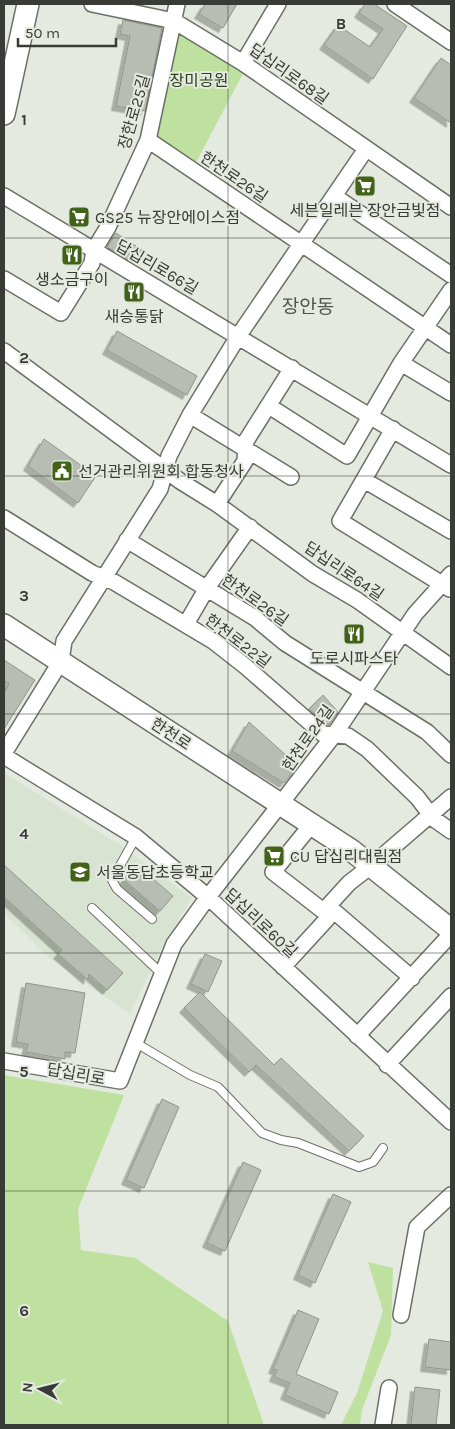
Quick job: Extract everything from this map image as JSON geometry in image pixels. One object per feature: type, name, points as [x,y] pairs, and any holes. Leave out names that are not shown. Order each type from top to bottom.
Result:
[{"type":"main road","points":[[4,114],[28,4]]},
{"type":"main road","name":"한천로","points":[[4,625],[312,824],[371,866],[451,930]]},
{"type":"street","name":"답십리로68길","points":[[92,4],[174,21],[243,63],[451,207]]},
{"type":"street","name":"장한로25길","points":[[94,250],[108,227],[148,140],[178,4]]},
{"type":"street","points":[[243,63],[278,4]]},
{"type":"street","points":[[395,4],[451,42]]},
{"type":"street","name":"한천로26길","points":[[148,140],[425,327]]},
{"type":"street","points":[[4,755],[61,661],[64,641],[160,489],[170,456],[190,415],[239,336],[366,149]]},
{"type":"street","name":"답십리로66길","points":[[4,196],[451,465]]},
{"type":"street","points":[[334,196],[451,275]]},
{"type":"street","points":[[4,279],[61,314],[92,263],[94,250]]},
{"type":"street","points":[[269,406],[347,456],[372,416],[401,362],[451,290]]},
{"type":"street","points":[[425,327],[451,345]]},
{"type":"street","name":"답십리로64길","points":[[4,352],[166,471],[250,527],[313,574],[357,600],[451,667]]},
{"type":"street","points":[[401,362],[451,393]]},
{"type":"street","points":[[217,504],[245,460],[246,441],[292,368]]},
{"type":"street","points":[[190,415],[291,477]]},
{"type":"street","points":[[393,430],[364,480],[451,530]]},
{"type":"street","name":"한천로24길","points":[[282,805],[334,735],[415,614],[448,582],[340,521],[364,480]]},
{"type":"street","name":"한천로22길","points":[[4,518],[92,574],[103,578],[214,641],[246,666],[323,734],[348,736],[366,749],[417,797],[430,814],[451,832]]},
{"type":"street","points":[[186,624],[207,588],[250,527]]},
{"type":"street","name":"한천로26길","points":[[127,540],[255,618],[294,648],[351,686],[362,691]]},
{"type":"street","points":[[362,691],[427,732],[451,755]]},
{"type":"street","name":"답십리로60길","points":[[4,755],[136,837],[208,897],[387,1065],[451,1122]]},
{"type":"street","points":[[283,967],[327,919],[329,904],[349,883],[451,797]]},
{"type":"street","points":[[136,1043],[174,944],[208,897],[282,805]]},
{"type":"street","points":[[312,824],[274,872],[322,910],[335,912],[412,978]]},
{"type":"street","points":[[357,1036],[451,934]]},
{"type":"street","points":[[387,1065],[451,996]]},
{"type":"street","name":"답십리로","points":[[4,1061],[120,1081],[136,1043]]},
{"type":"street","points":[[401,1315],[417,1228],[451,1195]]},
{"type":"street","points":[[384,1425],[389,1388]]},
{"type":"lane","points":[[136,837],[112,880],[117,889],[152,918]]},
{"type":"lane","points":[[92,908],[163,975]]},
{"type":"lane","points":[[136,1043],[190,1075],[218,1087],[262,1133],[281,1140],[298,1143],[359,1167],[373,1162],[383,1148]]},
{"type":"shaded area","name":"서울동답초등학교","points":[[4,773],[120,845],[192,898],[160,951],[130,1014],[48,957],[4,913]]},
{"type":"green space","name":"장미공원","points":[[174,21],[247,66],[192,170],[148,140]]},
{"type":"green space","points":[[4,1075],[124,1095],[78,1209],[81,1250],[135,1258],[228,1321],[264,1425],[4,1425]]},
{"type":"green space","points":[[368,1262],[393,1268],[391,1335],[362,1410],[360,1425],[341,1425],[357,1393],[383,1311]]},
{"type":"building","points":[[205,4],[237,4],[223,28],[199,14]]},
{"type":"building","points":[[365,4],[374,4],[407,26],[373,79],[324,45],[338,25],[370,47],[383,29],[359,13]]},
{"type":"building","points":[[123,20],[162,28],[145,111],[116,106],[130,36],[120,34]]},
{"type":"building","points":[[441,58],[451,65],[451,123],[414,98]]},
{"type":"building","points":[[116,233],[142,250],[133,263],[107,247]]},
{"type":"building","points":[[117,331],[197,376],[187,395],[107,350]]},
{"type":"building","name":"선거관리위원회 합동청사","points":[[44,439],[96,476],[78,503],[28,466]]},
{"type":"building","points":[[4,660],[35,680],[4,729],[4,693],[9,684],[4,680]]},
{"type":"building","points":[[323,695],[338,712],[329,725],[309,709]]},
{"type":"building","points":[[249,722],[298,766],[284,783],[232,751]]},
{"type":"building","points":[[4,865],[123,973],[107,990],[89,974],[88,980],[58,954],[62,950],[4,897]]},
{"type":"building","points":[[137,865],[173,896],[160,911],[124,880]]},
{"type":"building","points":[[205,954],[222,961],[208,992],[191,984]]},
{"type":"building","points":[[26,983],[85,993],[75,1053],[65,1052],[65,1059],[26,1052],[28,1044],[16,1042]]},
{"type":"building","points":[[200,992],[274,1065],[281,1058],[364,1136],[349,1151],[256,1065],[249,1072],[184,1008]]},
{"type":"building","points":[[162,1099],[179,1107],[144,1188],[126,1180]]},
{"type":"building","points":[[243,1162],[261,1170],[225,1251],[207,1243]]},
{"type":"building","points":[[333,1194],[351,1202],[315,1283],[298,1275]]},
{"type":"building","points":[[298,1310],[319,1319],[296,1374],[338,1392],[329,1414],[285,1395],[290,1383],[274,1377],[277,1370],[273,1369]]},
{"type":"building","points":[[429,1339],[451,1342],[451,1370],[425,1367]]},
{"type":"building","points":[[415,1387],[440,1390],[436,1425],[411,1425]]},
{"type":"place","name":"세븐일레븐 장안금빛점","points":[[365,186]]},
{"type":"place","name":"GS25 뉴장안에이스점","points":[[79,217]]},
{"type":"place","name":"생소금구이","points":[[72,255]]},
{"type":"place","name":"새승통닭","points":[[134,292]]},
{"type":"place","name":"선거관리위원회 합동청사","points":[[62,471]]},
{"type":"place","name":"도로시파스타","points":[[354,634]]},
{"type":"place","name":"CU 답십리대림점","points":[[274,856]]},
{"type":"place","name":"서울동답초등학교","points":[[80,872]]},
{"type":"district","name":"장안동","points":[[308,307]]}]
